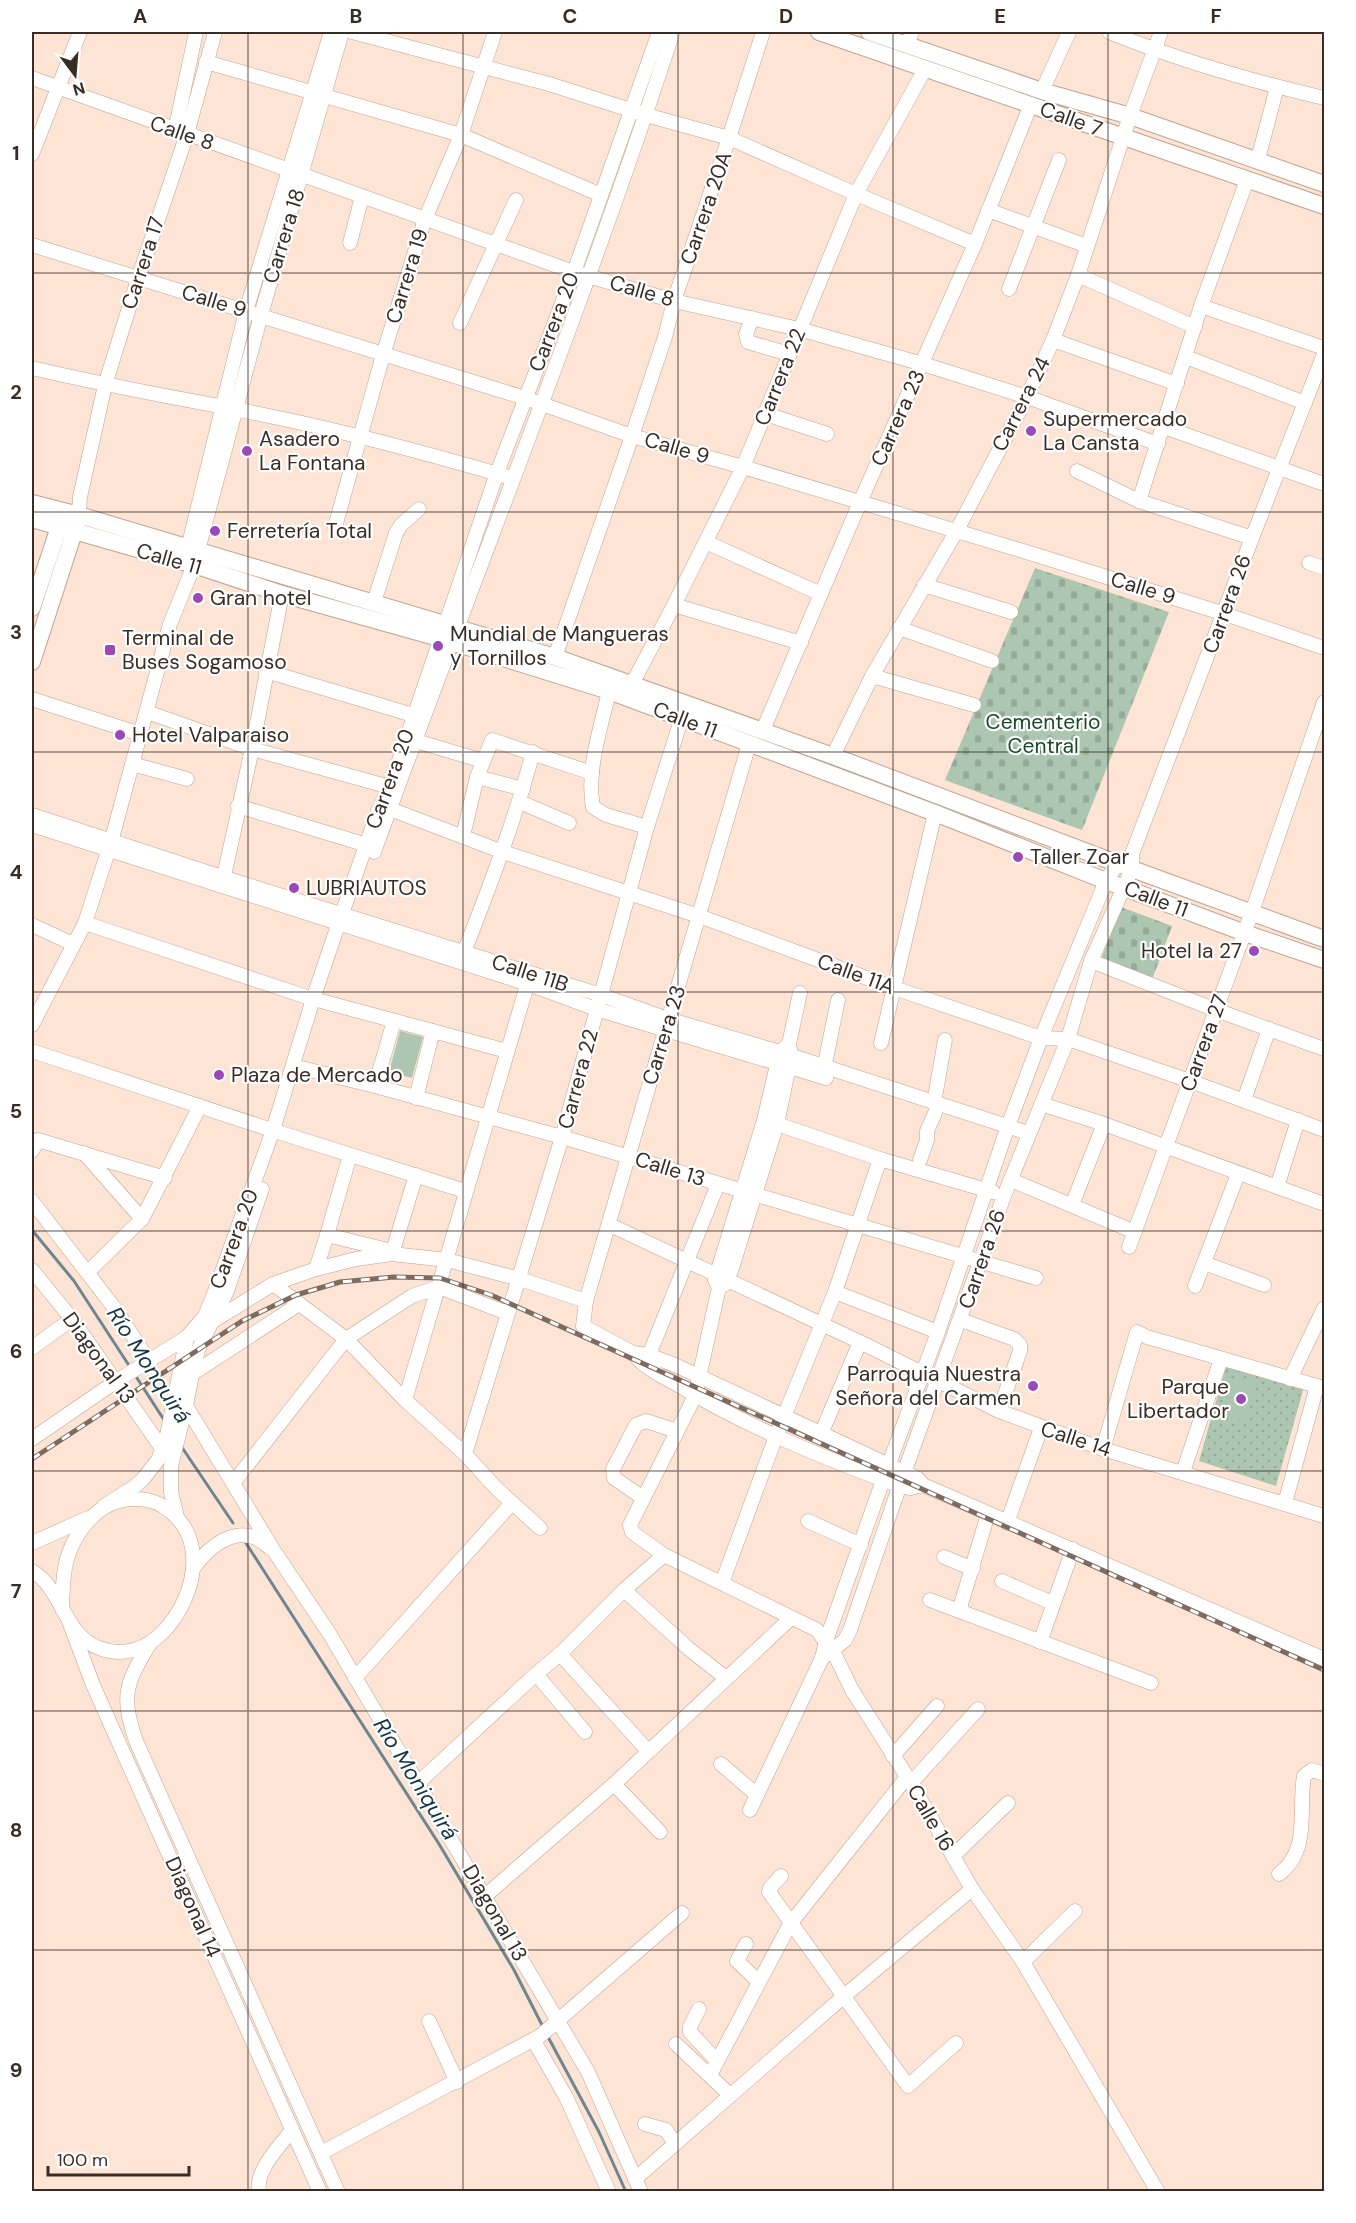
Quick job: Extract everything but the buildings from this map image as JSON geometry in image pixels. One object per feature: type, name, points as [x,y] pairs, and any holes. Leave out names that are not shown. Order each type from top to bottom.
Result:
[{"type":"main road","name":"Calle 7","points":[[819,32],[1324,206]]},
{"type":"main road","name":"Calle 7","points":[[869,32],[909,38],[1042,91],[1130,116],[1324,184]]},
{"type":"main road","name":"Calle 11","points":[[32,503],[69,522],[190,561],[282,594],[555,657],[632,684],[749,744],[1245,933],[1324,960]]},
{"type":"main road","name":"Calle 11","points":[[32,519],[69,522]]},
{"type":"main road","name":"Carrera 17","points":[[32,608],[69,522]]},
{"type":"main road","name":"Carrera 17","points":[[32,662],[69,522]]},
{"type":"main road","name":"Calle 11","points":[[190,561],[374,602],[449,633],[609,691],[763,730],[1127,862],[1324,939]]},
{"type":"street","points":[[32,154],[80,32]]},
{"type":"street","name":"Carrera 17","points":[[181,133],[196,32]]},
{"type":"street","name":"Carrera 17","points":[[69,522],[80,497],[105,385],[181,133],[215,32]]},
{"type":"street","name":"Carrera 18","points":[[228,408],[261,315],[302,175],[331,32]]},
{"type":"street","name":"Carrera 18","points":[[32,1025],[85,923],[190,561],[228,408],[246,311],[289,170],[342,32]]},
{"type":"street","points":[[352,32],[549,84],[632,111],[729,138],[975,244]]},
{"type":"street","name":"Carrera 19","points":[[335,527],[383,355],[425,219],[461,135],[495,32]]},
{"type":"street","name":"Carrera 20","points":[[104,1506],[143,1479],[168,1446],[180,1414],[198,1350],[227,1291],[317,1000],[345,920],[416,741],[497,473],[573,272],[659,32]]},
{"type":"street","name":"Carrera 20","points":[[345,920],[378,811],[390,787],[413,716],[513,478],[589,276],[674,32]]},
{"type":"street","name":"Carrera 20A","points":[[555,657],[665,337],[674,301],[763,32]]},
{"type":"street","points":[[1042,91],[1069,32]]},
{"type":"street","points":[[1109,32],[1154,50],[1277,87],[1324,98]]},
{"type":"street","name":"Carrera 24","points":[[833,756],[872,676],[956,532],[1053,340],[1078,275],[1130,116],[1161,32]]},
{"type":"street","points":[[206,62],[461,135],[601,195]]},
{"type":"street","name":"Carrera 22","points":[[632,684],[743,467],[856,194],[926,69]]},
{"type":"street","name":"Calle 8","points":[[32,78],[573,272],[674,301],[799,329],[923,364],[1026,397],[1158,444]]},
{"type":"street","points":[[1258,159],[1277,87]]},
{"type":"street","name":"Carrera 23","points":[[763,730],[860,502],[975,244],[1031,104]]},
{"type":"street","points":[[1009,289],[1059,160]]},
{"type":"street","points":[[1139,501],[1201,306],[1247,180]]},
{"type":"street","points":[[350,243],[362,196]]},
{"type":"street","points":[[460,323],[516,200]]},
{"type":"street","points":[[988,210],[1087,246]]},
{"type":"street","name":"Calle 9","points":[[32,245],[525,398],[632,436],[860,502],[1225,614],[1324,648]]},
{"type":"street","points":[[1078,275],[1195,327]]},
{"type":"street","points":[[1201,306],[1324,348]]},
{"type":"street","points":[[752,318],[746,334],[748,342],[789,354]]},
{"type":"street","points":[[1053,340],[1177,384]]},
{"type":"street","name":"Carrera 26","points":[[827,1650],[844,1640],[850,1630],[1004,1196],[1068,1040],[1091,961],[1123,887],[1127,862],[1324,354]]},
{"type":"street","points":[[1186,357],[1305,403]]},
{"type":"street","points":[[32,368],[361,438],[513,478]]},
{"type":"street","points":[[766,414],[827,434]]},
{"type":"street","points":[[1164,427],[1324,484]]},
{"type":"street","points":[[1077,471],[1139,501],[1252,538]]},
{"type":"street","points":[[374,602],[396,533],[401,525],[419,509]]},
{"type":"street","points":[[706,542],[821,594]]},
{"type":"street","points":[[1309,563],[1324,568]]},
{"type":"street","points":[[924,585],[1011,612]]},
{"type":"street","points":[[223,883],[282,594]]},
{"type":"street","points":[[674,605],[801,643]]},
{"type":"street","points":[[899,628],[992,661]]},
{"type":"street","points":[[266,671],[413,716]]},
{"type":"street","points":[[872,676],[974,705]]},
{"type":"street","points":[[609,691],[592,772],[593,807],[597,811],[647,827]]},
{"type":"street","points":[[32,699],[140,735]]},
{"type":"street","name":"Carrera 27","points":[[1129,1247],[1245,933],[1324,702]]},
{"type":"street","name":"Carrera 22","points":[[465,1454],[562,1137],[647,827],[685,711]]},
{"type":"street","points":[[147,712],[252,749],[390,787]]},
{"type":"street","points":[[463,836],[477,777],[492,740],[592,772]]},
{"type":"street","points":[[416,741],[483,761]]},
{"type":"street","name":"Carrera 23","points":[[633,1353],[583,1326],[586,1301],[749,744]]},
{"type":"street","points":[[464,952],[503,852],[533,752]]},
{"type":"street","points":[[132,764],[187,779]]},
{"type":"street","points":[[477,777],[521,796],[569,823]]},
{"type":"street","points":[[238,806],[367,845]]},
{"type":"street","name":"Calle 11A","points":[[390,809],[503,852],[699,916],[894,988],[1041,1038],[1068,1040],[1324,1130]]},
{"type":"street","points":[[881,1043],[935,813]]},
{"type":"street","name":"Calle 11B","points":[[32,815],[109,846]]},
{"type":"street","name":"Calle 11B","points":[[32,825],[109,846],[529,979],[601,995],[666,1025]]},
{"type":"street","name":"Carrera 26","points":[[750,1810],[827,1650],[888,1465],[938,1332],[1041,1038],[1107,881],[1127,862]]},
{"type":"street","name":"Calle 11B","points":[[345,920],[464,952],[596,1009],[786,1056],[934,1108]]},
{"type":"street","points":[[85,923],[317,1000],[507,1051]]},
{"type":"street","points":[[32,925],[73,944]]},
{"type":"street","points":[[1091,961],[1216,1010],[1324,1048]]},
{"type":"street","points":[[405,1400],[529,979]]},
{"type":"street","points":[[677,1431],[646,1421],[636,1425],[613,1469],[614,1478],[644,1498],[695,1396],[721,1281],[786,1056],[800,993]]},
{"type":"street","name":"Carrera 20","points":[[180,1414],[187,1337],[198,1326],[210,1305],[277,1132],[301,1068],[317,1000]]},
{"type":"street","points":[[824,1068],[838,1000]]},
{"type":"street","points":[[375,1086],[394,1021]]},
{"type":"street","points":[[1244,1100],[1269,1029]]},
{"type":"street","points":[[416,1098],[434,1031]]},
{"type":"street","points":[[920,1160],[934,1108],[945,1040]]},
{"type":"street","points":[[32,1051],[465,1191]]},
{"type":"street","points":[[748,1193],[777,1124],[786,1056]]},
{"type":"street","name":"Calle 11B","points":[[786,1056],[934,1108],[1027,1137]]},
{"type":"street","name":"Calle 13","points":[[301,1068],[562,1137],[1036,1278]]},
{"type":"street","points":[[1041,1104],[1104,1124],[1324,1204]]},
{"type":"street","points":[[88,1272],[142,1219],[200,1106]]},
{"type":"street","points":[[1277,1187],[1298,1120]]},
{"type":"street","points":[[777,1124],[880,1159],[1004,1196]]},
{"type":"street","points":[[1072,1205],[1104,1124]]},
{"type":"street","points":[[35,1146],[84,1153],[165,1178]]},
{"type":"street","points":[[84,1153],[142,1219]]},
{"type":"street","points":[[316,1269],[350,1155]]},
{"type":"street","points":[[722,1583],[777,1436],[835,1292],[880,1159]]},
{"type":"street","points":[[1195,1286],[1238,1174]]},
{"type":"street","points":[[392,1253],[416,1175]]},
{"type":"street","points":[[1011,1180],[1135,1232]]},
{"type":"street","points":[[649,1355],[718,1184]]},
{"type":"street","name":"Diagonal 13","points":[[32,1201],[116,1310],[146,1362]]},
{"type":"street","name":"Calle 14","points":[[610,1225],[687,1260],[721,1281],[860,1342],[999,1412],[1103,1449],[1324,1516]]},
{"type":"street","points":[[327,1235],[392,1253],[447,1260],[586,1301]]},
{"type":"street","points":[[32,1439],[118,1380],[273,1284],[356,1258],[392,1253]]},
{"type":"street","points":[[1204,1263],[1264,1285]]},
{"type":"street","name":"Diagonal 13","points":[[32,1270],[118,1380],[149,1426],[168,1446]]},
{"type":"street","points":[[273,1284],[346,1340],[405,1400],[465,1454],[512,1503],[540,1528]]},
{"type":"street","points":[[234,1482],[346,1340],[412,1296],[439,1287],[507,1313]]},
{"type":"street","points":[[227,1291],[248,1299]]},
{"type":"street","points":[[835,1292],[938,1332]]},
{"type":"street","points":[[192,1374],[299,1304]]},
{"type":"street","points":[[1290,1379],[1324,1308]]},
{"type":"street","points":[[32,1348],[72,1319]]},
{"type":"street","points":[[961,1320],[1014,1339],[1020,1345],[999,1412]]},
{"type":"street","points":[[1103,1449],[1137,1332],[1147,1337],[1321,1387],[1285,1503]]},
{"type":"street","points":[[821,1434],[860,1342]]},
{"type":"street","points":[[633,1353],[649,1355],[888,1465],[902,1479]]},
{"type":"street","points":[[633,1353],[647,1367],[695,1396],[777,1436],[883,1480],[917,1478],[923,1485],[988,1515],[1073,1549],[1324,1659]]},
{"type":"street","points":[[1183,1472],[1221,1359]]},
{"type":"street","name":"Diagonal 13","points":[[180,1414],[234,1482],[274,1551],[329,1633],[485,1896],[555,2025],[588,2072],[638,2185]]},
{"type":"street","points":[[1007,1522],[1041,1428]]},
{"type":"street","name":"Carrera 20","points":[[168,1446],[171,1483],[181,1521]]},
{"type":"street","name":"Calle 16","points":[[644,1498],[630,1525],[632,1532],[640,1539],[664,1555],[818,1630],[827,1650],[909,1780],[972,1889],[1023,1962],[1158,2192]]},
{"type":"street","points":[[32,1571],[52,1589],[65,1615],[86,1641],[110,1652],[130,1651],[149,1645],[176,1617],[187,1594],[193,1569],[192,1545],[181,1521],[161,1505],[143,1499],[123,1500],[104,1506],[77,1536],[67,1559],[63,1577],[65,1615]]},
{"type":"street","points":[[355,1678],[512,1503]]},
{"type":"street","points":[[959,1611],[988,1515]]},
{"type":"street","points":[[32,1543],[93,1516]]},
{"type":"street","name":"Diagonal 13","points":[[181,1521],[189,1532],[203,1538],[218,1540],[242,1535],[249,1536],[262,1541],[274,1551]]},
{"type":"street","points":[[808,1521],[861,1545]]},
{"type":"street","points":[[193,1569],[207,1552],[228,1539]]},
{"type":"street","points":[[1040,1642],[1073,1549]]},
{"type":"street","points":[[418,1783],[536,1674],[561,1654],[624,1590],[664,1555]]},
{"type":"street","points":[[944,1557],[973,1569]]},
{"type":"street","points":[[1002,1581],[1052,1603]]},
{"type":"street","points":[[624,1590],[689,1649],[726,1678]]},
{"type":"street","points":[[930,1600],[1151,1683]]},
{"type":"street","name":"Diagonal 14","points":[[65,1615],[93,1685],[320,2192]]},
{"type":"street","points":[[485,1896],[614,1784],[790,1618]]},
{"type":"street","name":"Diagonal 14","points":[[149,1645],[134,1670],[127,1693],[128,1713],[136,1741],[338,2192]]},
{"type":"street","points":[[561,1654],[648,1751]]},
{"type":"street","points":[[536,1674],[585,1732]]},
{"type":"street","points":[[893,1755],[937,1706]]},
{"type":"street","points":[[710,2075],[790,1924],[909,1780],[978,1709]]},
{"type":"street","points":[[721,1764],[758,1795]]},
{"type":"street","points":[[1279,1874],[1290,1864],[1299,1850],[1304,1776],[1312,1770],[1324,1774]]},
{"type":"street","points":[[614,1784],[660,1832]]},
{"type":"street","points":[[953,1856],[1008,1803]]},
{"type":"street","points":[[781,1876],[769,1892],[908,2086],[957,2043]]},
{"type":"street","points":[[638,2185],[675,2144],[730,2095],[843,1996],[972,1889]]},
{"type":"street","points":[[1023,1962],[1076,1911]]},
{"type":"street","points":[[321,2153],[537,2039],[682,1913]]},
{"type":"street","points":[[746,1944],[737,1961],[758,1981]]},
{"type":"street","points":[[699,2009],[690,2027],[690,2032],[717,2061]]},
{"type":"street","points":[[429,2021],[457,2082]]},
{"type":"street","points":[[537,2039],[609,2192]]},
{"type":"street","points":[[676,2044],[730,2095]]},
{"type":"street","points":[[645,2124],[666,2130],[675,2144]]},
{"type":"street","points":[[259,2192],[258,2185],[266,2166],[292,2130]]},
{"type":"green space","name":"Cementerio Central","points":[[1035,568],[1169,612],[1082,830],[945,780]]},
{"type":"green space","points":[[1121,907],[1172,926],[1152,980],[1100,962]]},
{"type":"green space","points":[[400,1031],[423,1037],[412,1078],[389,1072]]},
{"type":"green space","name":"Parque Libertador","points":[[1226,1366],[1304,1387],[1276,1486],[1199,1461]]},
{"type":"green space","name":"Parque Libertador","points":[[1235,1376],[1258,1382],[1245,1421],[1225,1416]]},
{"type":"waterway","name":"Río Monquirá","points":[[32,1230],[74,1281],[130,1367]]},
{"type":"waterway","name":"Río Monquirá","points":[[135,1375],[166,1423]]},
{"type":"waterway","name":"Río Monquirá","points":[[181,1446],[233,1523]]},
{"type":"waterway","name":"Río Moniquirá","points":[[244,1540],[439,1844],[514,1970],[543,2027]]},
{"type":"waterway","name":"Río Monquirá","points":[[547,2035],[599,2132],[626,2192]]},
{"type":"railway","points":[[32,1459],[242,1321],[296,1295],[340,1282],[394,1277],[440,1278],[491,1295],[1324,1670]]},
{"type":"place","name":"Supermercado La Cansta","points":[[1031,431]]},
{"type":"place","name":"Asadero La Fontana","points":[[247,451]]},
{"type":"place","name":"Ferretería Total","points":[[215,531]]},
{"type":"place","name":"Gran hotel","points":[[198,598]]},
{"type":"place","name":"Mundial de Mangueras y Tornillos","points":[[438,646]]},
{"type":"place","name":"Terminal de Buses Sogamoso","points":[[110,650]]},
{"type":"place","name":"Hotel Valparaiso","points":[[120,735]]},
{"type":"place","name":"Taller Zoar","points":[[1018,857]]},
{"type":"place","name":"LUBRIAUTOS","points":[[294,888]]},
{"type":"place","name":"Hotel la 27","points":[[1254,951]]},
{"type":"place","name":"Plaza de Mercado","points":[[219,1075]]},
{"type":"place","name":"Parroquia Nuestra Señora del Carmen","points":[[1033,1386]]},
{"type":"place","name":"Parque Libertador","points":[[1241,1399]]}]
